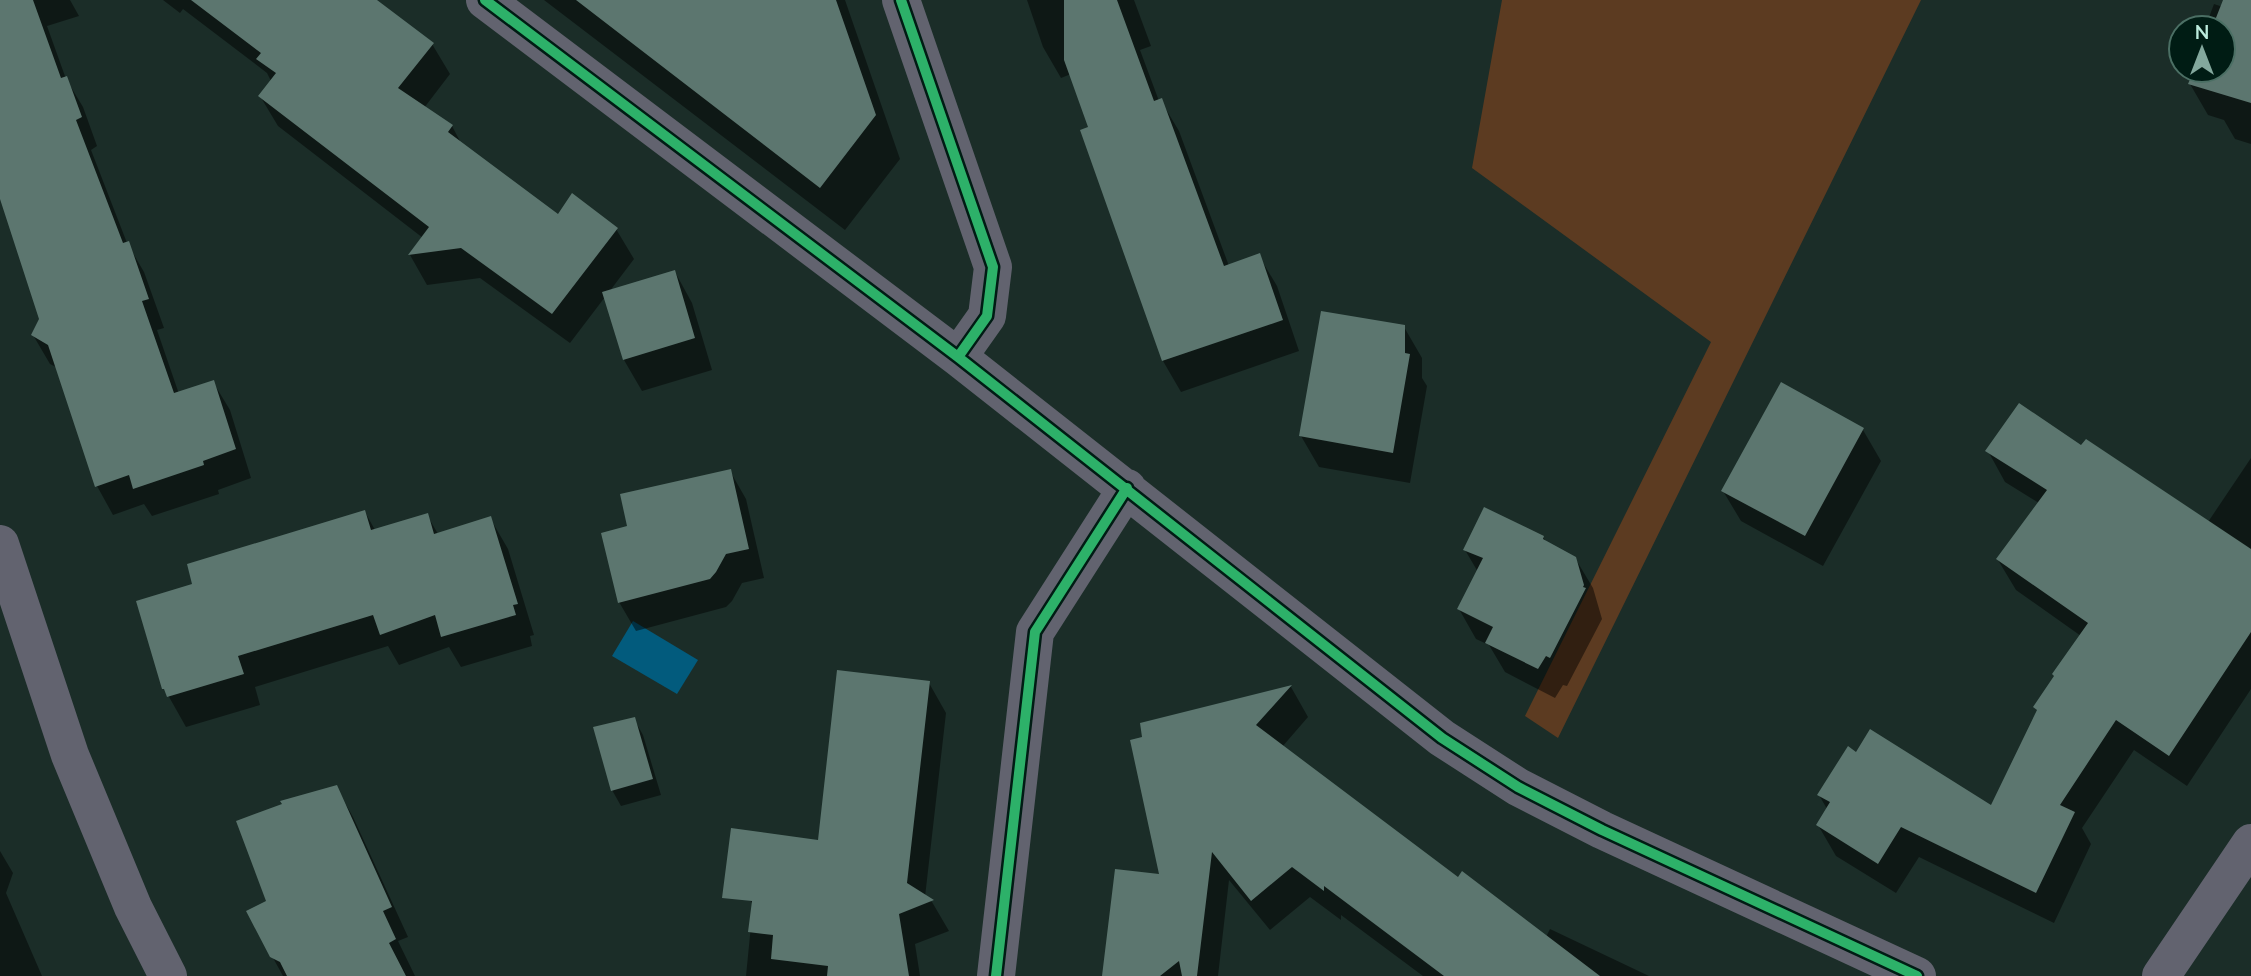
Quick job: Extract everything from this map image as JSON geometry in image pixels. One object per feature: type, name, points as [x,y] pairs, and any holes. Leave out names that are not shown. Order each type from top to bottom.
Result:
[{"type":"street","points":[[485,0],[958,357],[1442,738],[1518,787],[1602,830],[1917,976]]},
{"type":"street","points":[[901,0],[993,267],[987,316],[958,357]]},
{"type":"street","points":[[996,976],[1035,632],[1127,488]]},
{"type":"street","points":[[0,544],[71,755],[133,906],[168,976]]},
{"type":"street","points":[[2161,976],[2251,843]]},
{"type":"shaded area","points":[[1502,0],[1921,0],[1558,738],[1525,716],[1711,342],[1472,168]]},
{"type":"water","points":[[633,621],[698,660],[677,694],[612,656]]},
{"type":"building","points":[[0,0],[33,0],[61,78],[67,76],[82,117],[76,120],[123,243],[129,241],[149,299],[142,301],[174,393],[214,380],[236,449],[203,461],[204,465],[133,489],[129,475],[95,487],[48,345],[31,335],[39,319],[0,199]]},
{"type":"building","points":[[191,0],[377,0],[434,43],[398,88],[453,125],[448,132],[558,214],[572,193],[618,228],[552,314],[461,248],[408,255],[429,227],[258,96],[276,73],[256,59],[261,53]]},
{"type":"building","points":[[576,0],[836,0],[876,115],[820,188]]},
{"type":"building","points":[[1064,0],[1117,0],[1154,101],[1162,98],[1224,266],[1260,253],[1283,320],[1162,361],[1080,130],[1088,127],[1064,60]]},
{"type":"building","points":[[2223,0],[2251,0],[2251,103],[2188,84],[2237,84],[2237,14],[2218,14]]},
{"type":"building","points":[[675,270],[695,338],[623,360],[602,292]]},
{"type":"building","points":[[1321,311],[1405,325],[1405,353],[1410,354],[1393,453],[1299,436]]},
{"type":"building","points":[[1781,382],[1864,428],[1805,536],[1721,491]]},
{"type":"building","points":[[2019,403],[2081,445],[2086,439],[2251,549],[2251,632],[2169,756],[2116,720],[2060,805],[2075,812],[2036,893],[1901,827],[1878,864],[1816,825],[1830,802],[1817,795],[1848,746],[1856,752],[1870,729],[1991,805],[2037,710],[2033,707],[2054,676],[2052,674],[2088,623],[1996,559],[2047,490],[1985,451]]},
{"type":"building","points":[[731,469],[749,549],[726,554],[710,579],[618,603],[601,533],[627,526],[620,494]]},
{"type":"building","points":[[1484,507],[1544,536],[1543,539],[1576,557],[1583,587],[1586,588],[1550,658],[1546,656],[1538,669],[1485,643],[1493,627],[1457,609],[1483,558],[1463,550]]},
{"type":"building","points":[[365,510],[371,530],[428,513],[434,534],[491,516],[518,604],[513,605],[516,615],[441,637],[435,615],[380,635],[373,615],[238,656],[244,674],[167,697],[162,689],[136,601],[192,584],[187,564]]},
{"type":"building","points":[[837,670],[930,681],[907,883],[934,900],[899,914],[909,976],[827,976],[828,966],[771,959],[773,935],[748,932],[752,901],[722,898],[731,828],[818,840]]},
{"type":"building","points":[[1292,685],[1256,725],[1458,877],[1462,871],[1600,976],[1444,976],[1324,886],[1324,891],[1292,867],[1251,901],[1212,852],[1197,976],[1182,976],[1179,961],[1160,976],[1102,976],[1115,869],[1159,874],[1130,740],[1142,737],[1140,723]]},
{"type":"building","points":[[635,717],[653,779],[611,791],[593,727]]},
{"type":"building","points":[[337,785],[392,907],[383,911],[396,939],[389,943],[406,976],[287,976],[280,962],[270,957],[246,911],[266,901],[236,821],[282,804],[280,801]]},
{"type":"cycle path","points":[[485,0],[958,357],[1442,738],[1518,787],[1602,830],[1917,976]]},
{"type":"cycle path","points":[[901,0],[993,267],[987,316],[958,357]]},
{"type":"cycle path","points":[[996,976],[1035,632],[1127,488]]}]
